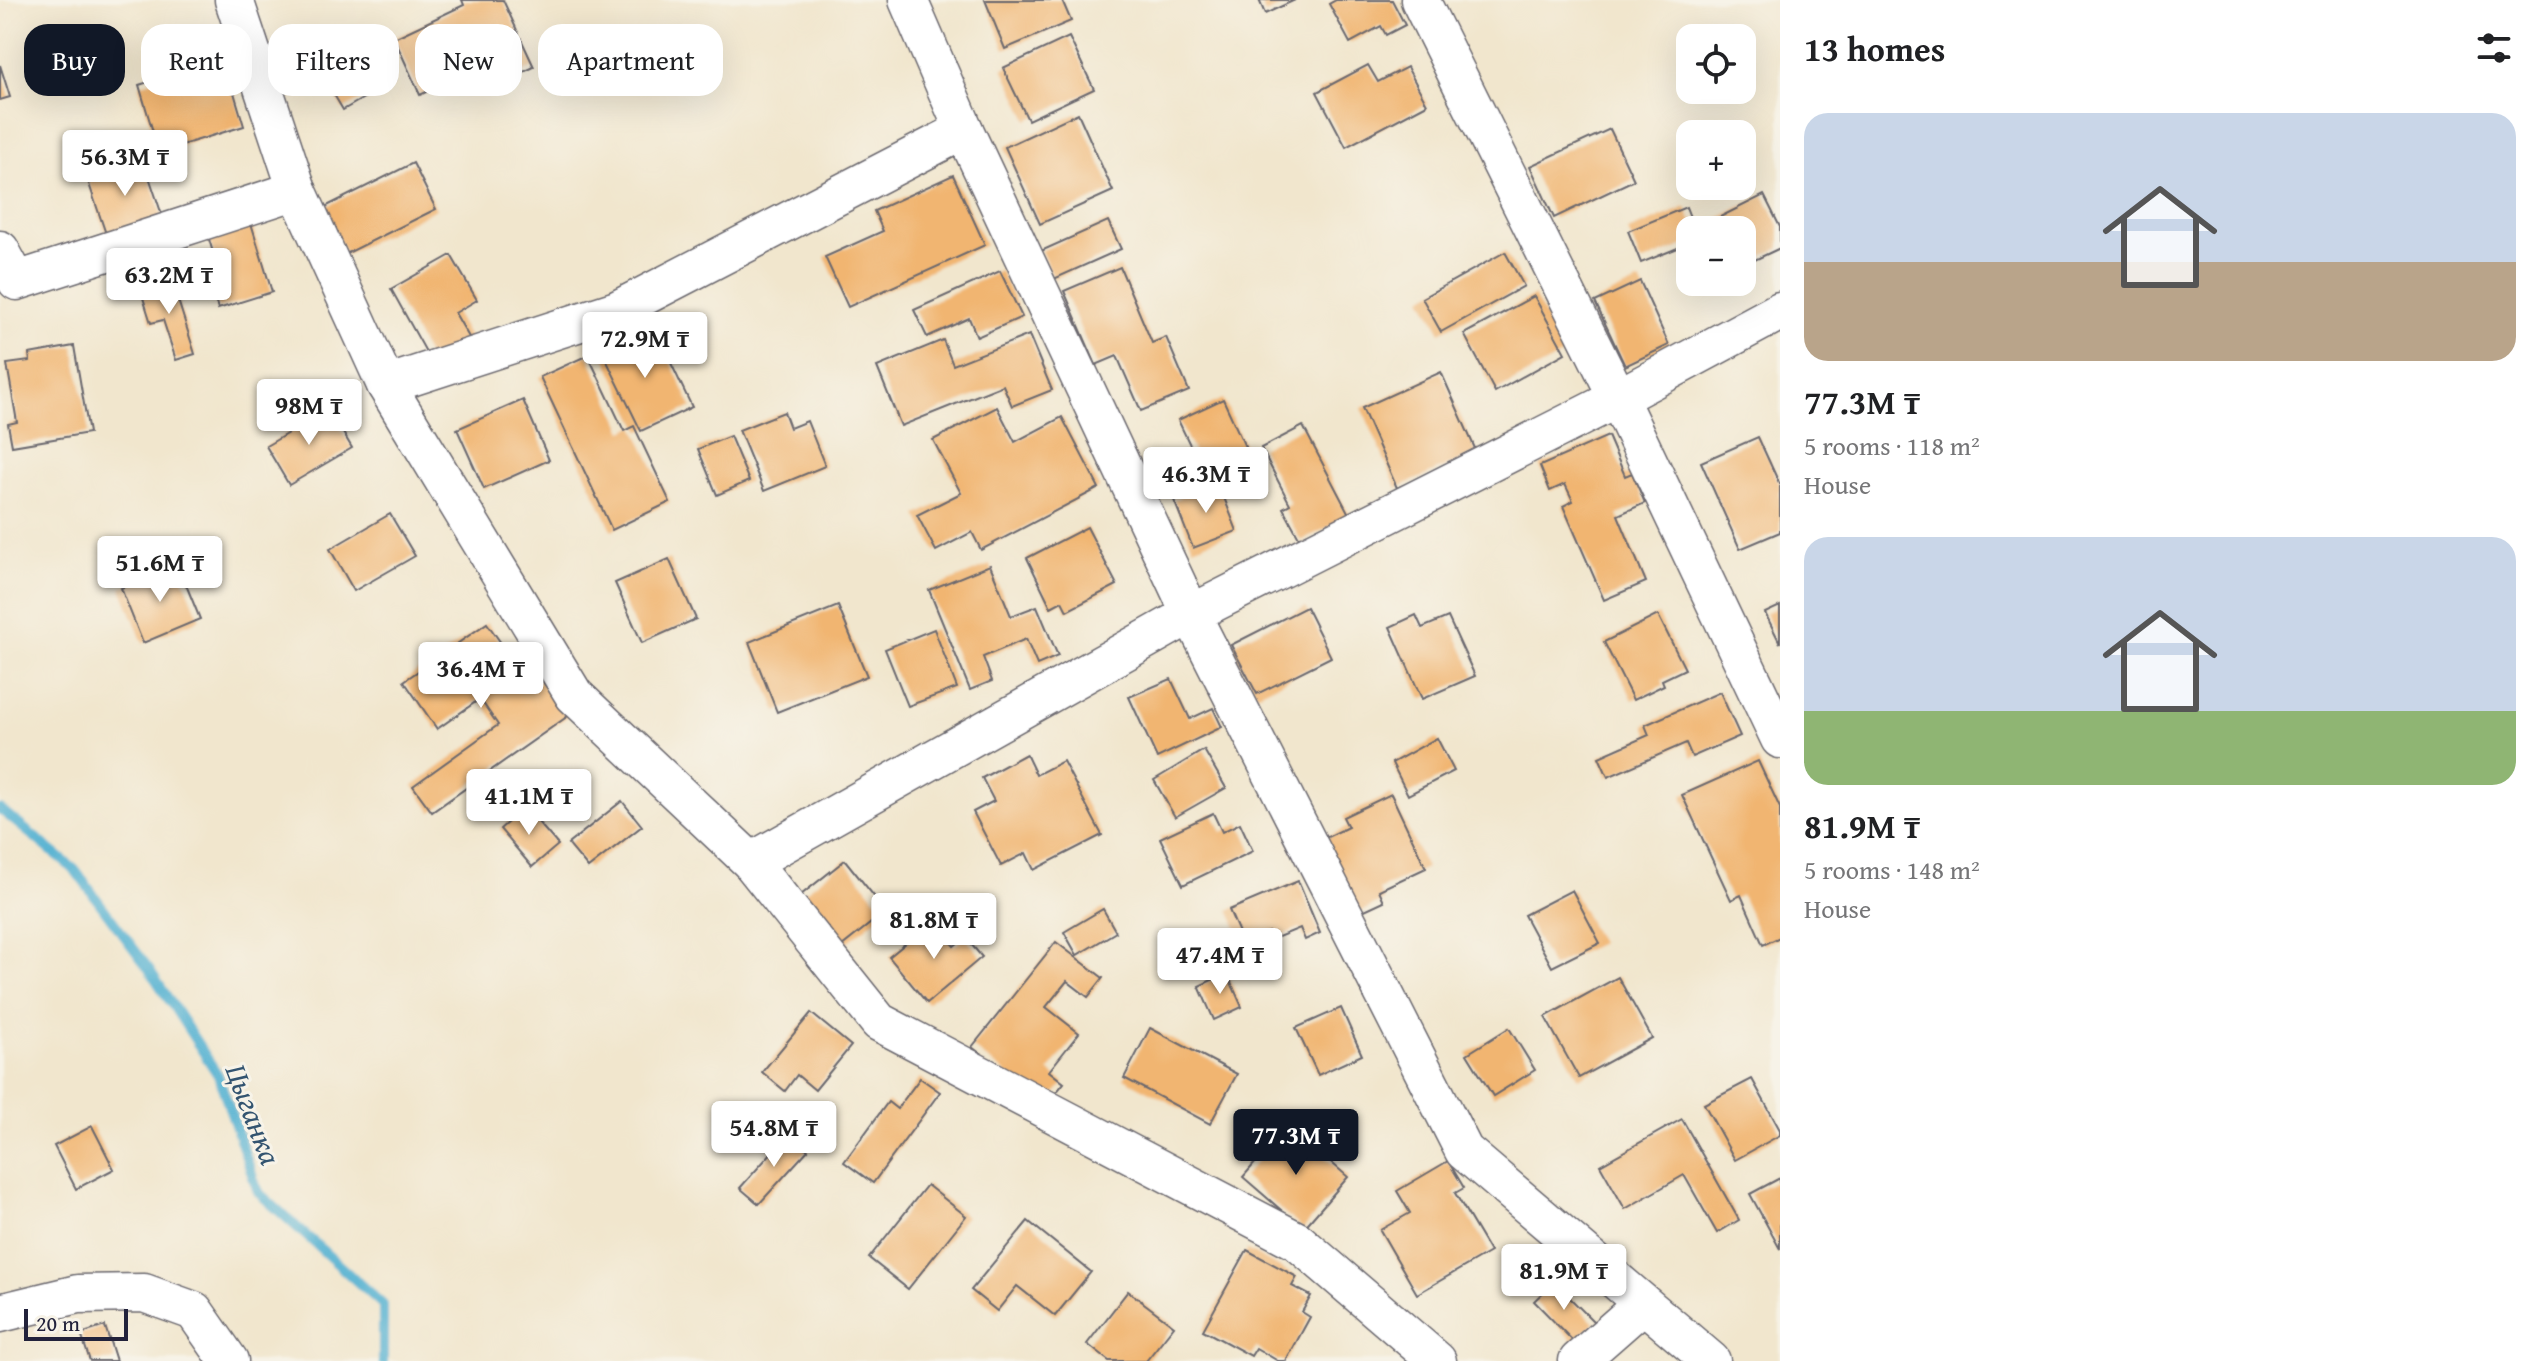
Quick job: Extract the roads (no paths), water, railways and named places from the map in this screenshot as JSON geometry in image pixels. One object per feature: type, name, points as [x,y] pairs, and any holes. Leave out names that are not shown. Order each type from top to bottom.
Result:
[{"type":"street","points":[[234,0],[297,190],[386,385],[574,695],[751,862],[879,1022],[1297,1241],[1423,1357]]},
{"type":"street","points":[[908,0],[964,130],[1191,614],[1464,1151],[1711,1361]]},
{"type":"street","points":[[1420,0],[1618,398],[1780,739]]},
{"type":"street","points":[[386,385],[617,310],[964,130]]},
{"type":"street","points":[[0,250],[17,281],[297,190]]},
{"type":"street","points":[[751,862],[1191,614],[1618,398],[1780,311]]},
{"type":"street","points":[[0,1313],[78,1294],[144,1293],[194,1311],[229,1361]]},
{"type":"street","points":[[1578,1361],[1643,1304]]},
{"type":"waterway","name":"Цыганка","points":[[0,809],[75,870],[149,969],[218,1075],[258,1192],[383,1305],[383,1361]]}]
